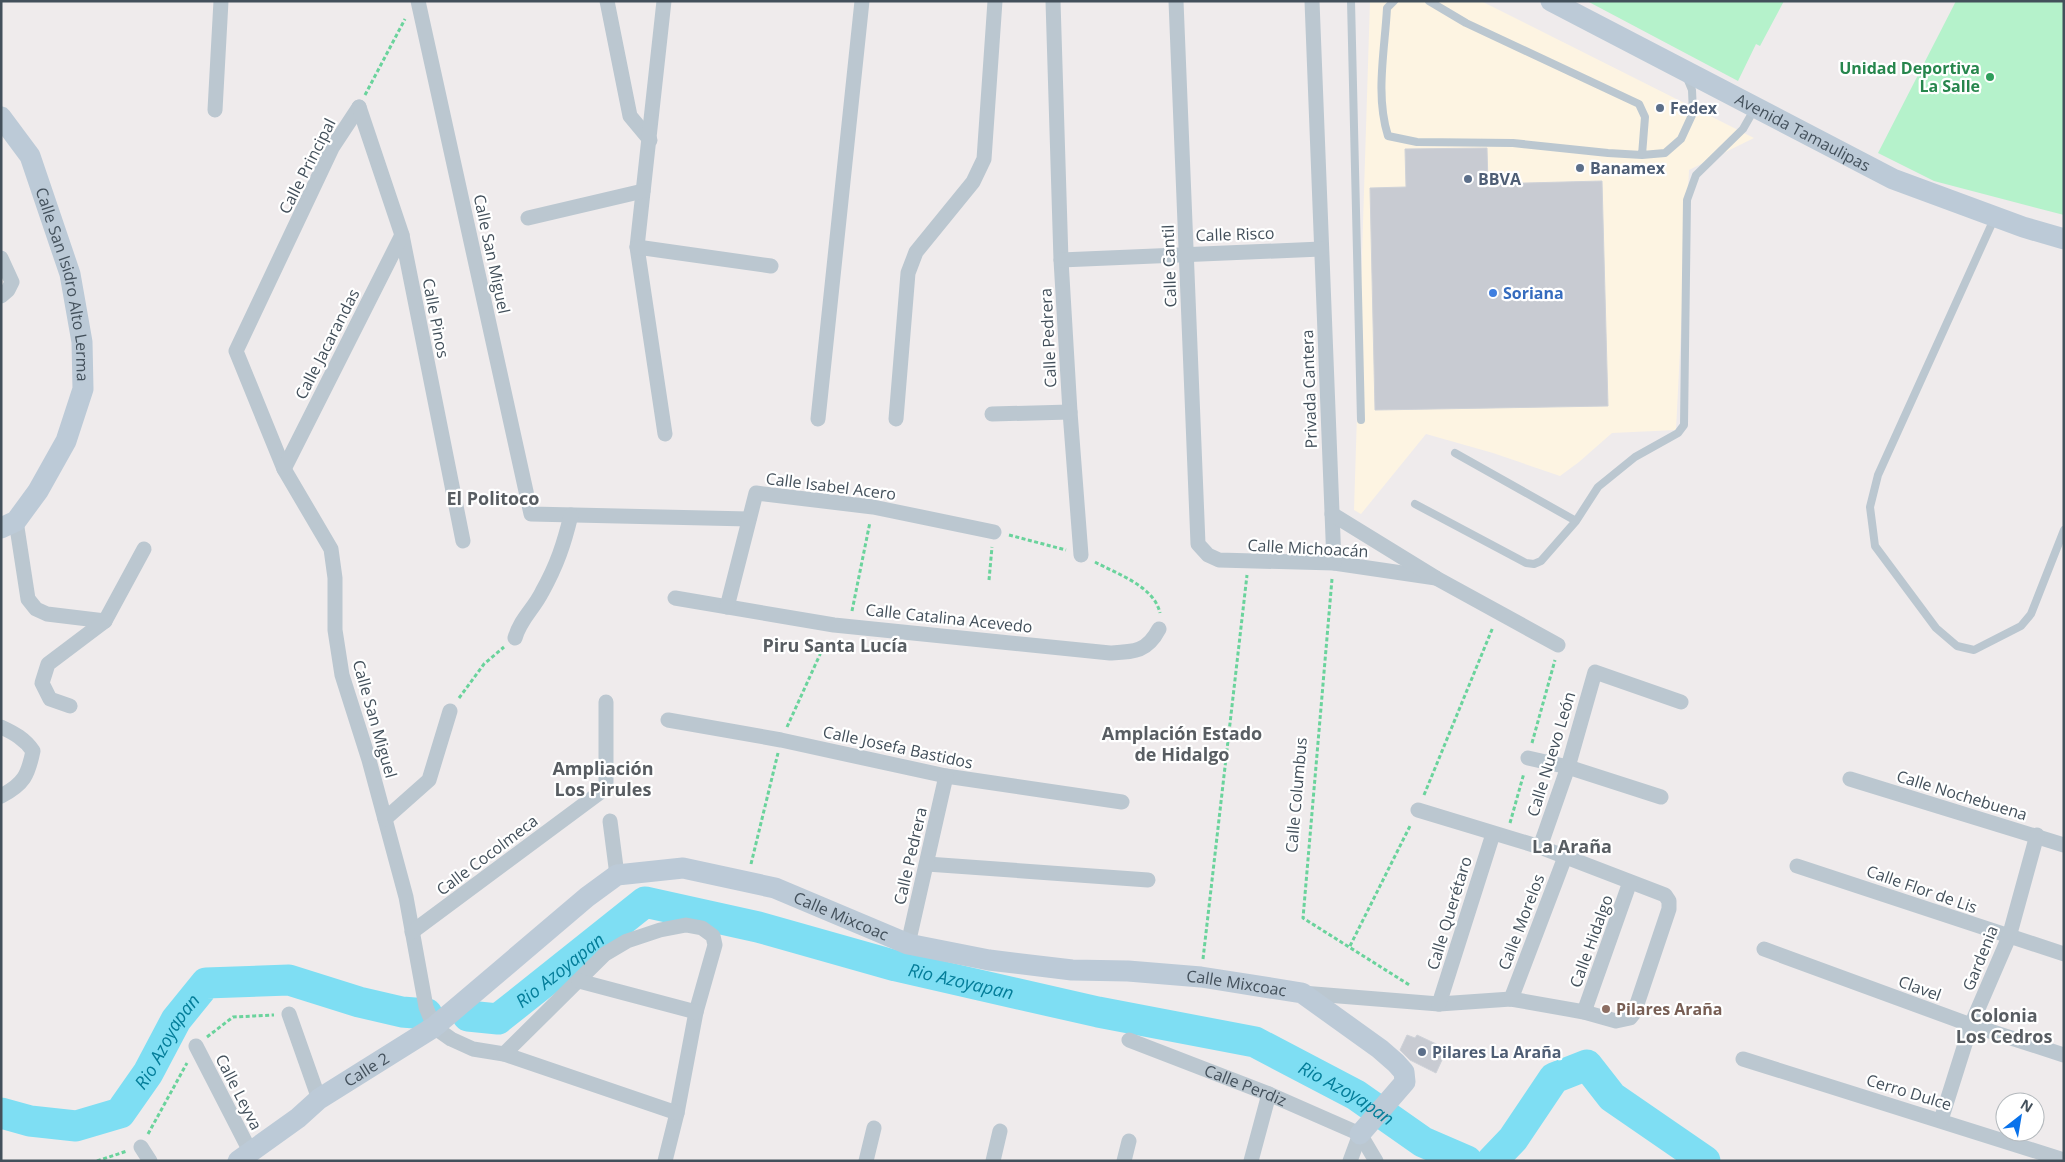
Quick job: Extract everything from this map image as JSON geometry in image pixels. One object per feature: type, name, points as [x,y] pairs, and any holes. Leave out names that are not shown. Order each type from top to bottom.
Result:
[{"type":"street","points":[[215,110],[221,1]]},
{"type":"street","name":"Calle San Miguel","points":[[418,1],[531,514],[571,515]]},
{"type":"street","points":[[607,1],[630,116],[650,140]]},
{"type":"street","points":[[664,1],[637,247],[665,434]]},
{"type":"street","points":[[818,419],[862,1]]},
{"type":"street","points":[[896,419],[908,273],[916,252],[973,182],[984,159],[995,1]]},
{"type":"street","name":"Calle Pedrera","points":[[1053,1],[1061,260],[1070,412],[1082,555]]},
{"type":"street","name":"Calle Cantil","points":[[1176,1],[1197,530]]},
{"type":"street","name":"Privada Cantera","points":[[1312,1],[1332,514]]},
{"type":"street","name":"Avenida Tamaulipas","points":[[1551,1],[1893,179],[1995,217],[2064,239]]},
{"type":"street","name":"Calle Pinos","points":[[359,107],[402,236],[463,541]]},
{"type":"street","name":"Calle Principal","points":[[236,351],[332,148],[359,107]]},
{"type":"street","name":"Calle San Isidro Alto Lerma","points":[[1,117],[30,156],[70,274],[82,342],[83,389],[66,441],[38,492],[9,524]]},
{"type":"street","points":[[528,218],[643,191]]},
{"type":"street","name":"Calle Jacarandas","points":[[284,469],[402,236]]},
{"type":"street","points":[[637,247],[771,266]]},
{"type":"street","name":"Calle Risco","points":[[1061,260],[1186,253],[1321,249]]},
{"type":"street","points":[[1,258],[12,282],[8,290],[1,296]]},
{"type":"street","name":"Calle San Miguel","points":[[236,351],[284,469],[331,549],[335,578],[336,630],[342,675],[386,819],[406,897],[426,1007],[434,1027]]},
{"type":"street","points":[[992,414],[1070,412]]},
{"type":"street","name":"Calle Isabel Acero","points":[[749,519],[756,493],[874,507],[994,532]]},
{"type":"street","points":[[1332,514],[1334,563]]},
{"type":"street","points":[[1332,514],[1436,578],[1558,645]]},
{"type":"street","points":[[515,638],[519,624],[541,594],[561,555],[571,515],[749,519],[727,607]]},
{"type":"street","points":[[9,524],[28,599],[36,609],[47,614],[105,621]]},
{"type":"street","name":"Calle Michoacán","points":[[1197,530],[1198,544],[1208,555],[1219,560],[1334,563],[1436,578]]},
{"type":"street","points":[[70,706],[50,699],[42,683],[48,664],[105,621],[144,549]]},
{"type":"street","name":"Calle Catalina Acevedo","points":[[675,598],[841,625],[1110,653],[1140,650],[1152,642],[1159,629]]},
{"type":"street","name":"Calle Nuevo León","points":[[1540,847],[1568,767],[1595,672],[1681,702]]},
{"type":"street","name":"Calle Cocolmeca","points":[[412,932],[606,788],[606,702]]},
{"type":"street","name":"Calle San Miguel","points":[[386,819],[428,780],[450,711]]},
{"type":"street","name":"Calle Josefa Bastidos","points":[[668,720],[781,740],[946,776],[1122,802]]},
{"type":"street","points":[[1,727],[28,742],[33,751],[24,781],[1,796]]},
{"type":"street","points":[[1528,758],[1568,767],[1661,797]]},
{"type":"street","name":"Calle Pedrera","points":[[908,944],[946,776]]},
{"type":"street","name":"Calle Nochebuena","points":[[1850,780],[2064,844]]},
{"type":"street","points":[[1302,993],[1439,1004],[1511,999],[1584,1012],[1616,1021],[1630,1018],[1637,1003],[1669,909],[1669,901],[1661,892],[1564,858],[1540,847],[1418,810]]},
{"type":"street","points":[[610,821],[617,875],[587,897],[434,1027],[451,1040],[473,1049],[504,1054],[677,1113]]},
{"type":"street","name":"Calle Querétaro","points":[[1439,1004],[1492,834]]},
{"type":"street","name":"Gardenia","points":[[1941,1120],[1971,1025],[2009,937],[2036,835]]},
{"type":"street","name":"Calle Morelos","points":[[1511,999],[1564,858]]},
{"type":"street","points":[[927,864],[1148,880]]},
{"type":"street","name":"Calle Flor de Lis","points":[[1797,866],[2064,954]]},
{"type":"street","name":"Calle Mixcoac","points":[[617,875],[683,868],[775,888],[908,944],[988,960],[1072,970],[1128,971],[1201,977],[1302,993]]},
{"type":"street","name":"Calle Hidalgo","points":[[1584,1012],[1630,882]]},
{"type":"street","points":[[504,1054],[605,954],[627,941],[660,930],[686,925],[702,928],[713,936],[715,945],[696,1012],[677,1113],[665,1161]]},
{"type":"street","name":"Clavel","points":[[1764,949],[1971,1025],[2064,1055]]},
{"type":"street","points":[[579,981],[696,1012]]},
{"type":"street","points":[[1302,993],[1380,1049],[1404,1072],[1405,1082],[1360,1134],[1350,1161]]},
{"type":"street","points":[[289,1014],[319,1099]]},
{"type":"street","name":"Calle 2","points":[[245,1157],[298,1118],[319,1099],[434,1027]]},
{"type":"street","name":"Calle Perdiz","points":[[1129,1040],[1269,1094],[1360,1134]]},
{"type":"street","name":"Calle Leyva","points":[[196,1046],[245,1157]]},
{"type":"street","name":"Cerro Dulce","points":[[1743,1058],[2064,1160]]},
{"type":"street","points":[[1251,1161],[1269,1094]]},
{"type":"street","points":[[866,1161],[874,1128]]},
{"type":"street","points":[[993,1161],[1000,1132]]},
{"type":"street","points":[[1360,1134],[1376,1161]]},
{"type":"street","points":[[1124,1161],[1129,1141]]},
{"type":"street","points":[[141,1147],[150,1161]]},
{"type":"lane","points":[[1351,1],[1361,420]]},
{"type":"lane","points":[[1394,1],[1387,8],[1381,100],[1384,124],[1388,136],[1417,142],[1513,143],[1579,151],[1642,155],[1665,153],[1681,139],[1693,112],[1692,90],[1685,72]]},
{"type":"lane","points":[[1429,1],[1466,23],[1639,104],[1645,117],[1642,155]]},
{"type":"lane","points":[[1415,504],[1526,563],[1534,564],[1541,561],[1576,521],[1598,487],[1636,457],[1678,433],[1684,425],[1687,200],[1696,175],[1743,129],[1755,108]]},
{"type":"lane","points":[[1995,217],[1878,475],[1870,507],[1875,546],[1936,628],[1957,646],[1974,650],[2020,626],[2031,614],[2064,530]]},
{"type":"lane","points":[[1455,453],[1576,521]]},
{"type":"path","points":[[359,107],[405,19]]},
{"type":"path","points":[[747,882],[781,740],[841,625],[874,507]]},
{"type":"path","points":[[989,580],[994,532],[1082,555],[1127,578],[1148,593],[1158,605],[1160,615],[1159,629]]},
{"type":"path","points":[[1201,977],[1248,562]]},
{"type":"path","name":"Calle Columbus","points":[[1334,563],[1303,918],[1415,988]]},
{"type":"path","points":[[1350,946],[1418,810],[1499,613]]},
{"type":"path","points":[[450,711],[484,664],[515,638]]},
{"type":"path","points":[[97,1161],[141,1147],[196,1046],[233,1017],[289,1014]]},
{"type":"shaded area","points":[[1370,1],[1481,1],[1754,138],[1689,170],[1676,430],[1612,433],[1560,476],[1493,453],[1426,434],[1361,514],[1354,510]]},
{"type":"green space","points":[[1587,1],[1784,1],[1760,46],[1756,44],[1738,81]]},
{"type":"green space","name":"Unidad Deportiva La Salle","points":[[1956,1],[2064,1],[2064,215],[1934,181],[1878,153]]},
{"type":"building","points":[[1487,148],[1488,184],[1602,181],[1608,406],[1375,410],[1370,188],[1406,187],[1405,149]]},
{"type":"building","name":"Pilares La Araña","points":[[1407,1035],[1415,1038],[1417,1035],[1447,1049],[1436,1073],[1410,1060],[1400,1050]]},
{"type":"waterway","name":"Rio Azoyapan","points":[[468,1016],[498,1019],[645,902],[758,927],[896,966],[1098,1012],[1255,1042],[1356,1095],[1423,1142],[1467,1161]]},
{"type":"waterway","name":"Rio Azoyapan","points":[[1,1113],[30,1121],[76,1126],[120,1113],[148,1073],[176,1020],[206,983],[289,980],[359,1002],[402,1012],[427,1014]]},
{"type":"waterway","name":"Rio Azoyapan","points":[[1492,1161],[1513,1139],[1554,1078],[1587,1065],[1612,1097],[1705,1161]]},
{"type":"place","name":"Unidad Deportiva La Salle","points":[[1990,77]]},
{"type":"place","name":"Fedex","points":[[1660,108]]},
{"type":"place","name":"Banamex","points":[[1580,168]]},
{"type":"place","name":"BBVA","points":[[1468,179]]},
{"type":"place","name":"Soriana","points":[[1493,293]]},
{"type":"place","name":"Pilares Araña","points":[[1606,1009]]},
{"type":"place","name":"Pilares La Araña","points":[[1422,1052]]},
{"type":"district","name":"El Politoco","points":[[493,498]]},
{"type":"district","name":"Piru Santa Lucía","points":[[835,645]]},
{"type":"district","name":"Amplación Estado de Hidalgo","points":[[1182,743]]},
{"type":"district","name":"Ampliación Los Pirules","points":[[603,778]]},
{"type":"district","name":"La Araña","points":[[1572,846]]},
{"type":"district","name":"Colonia Los Cedros","points":[[2004,1025]]}]
